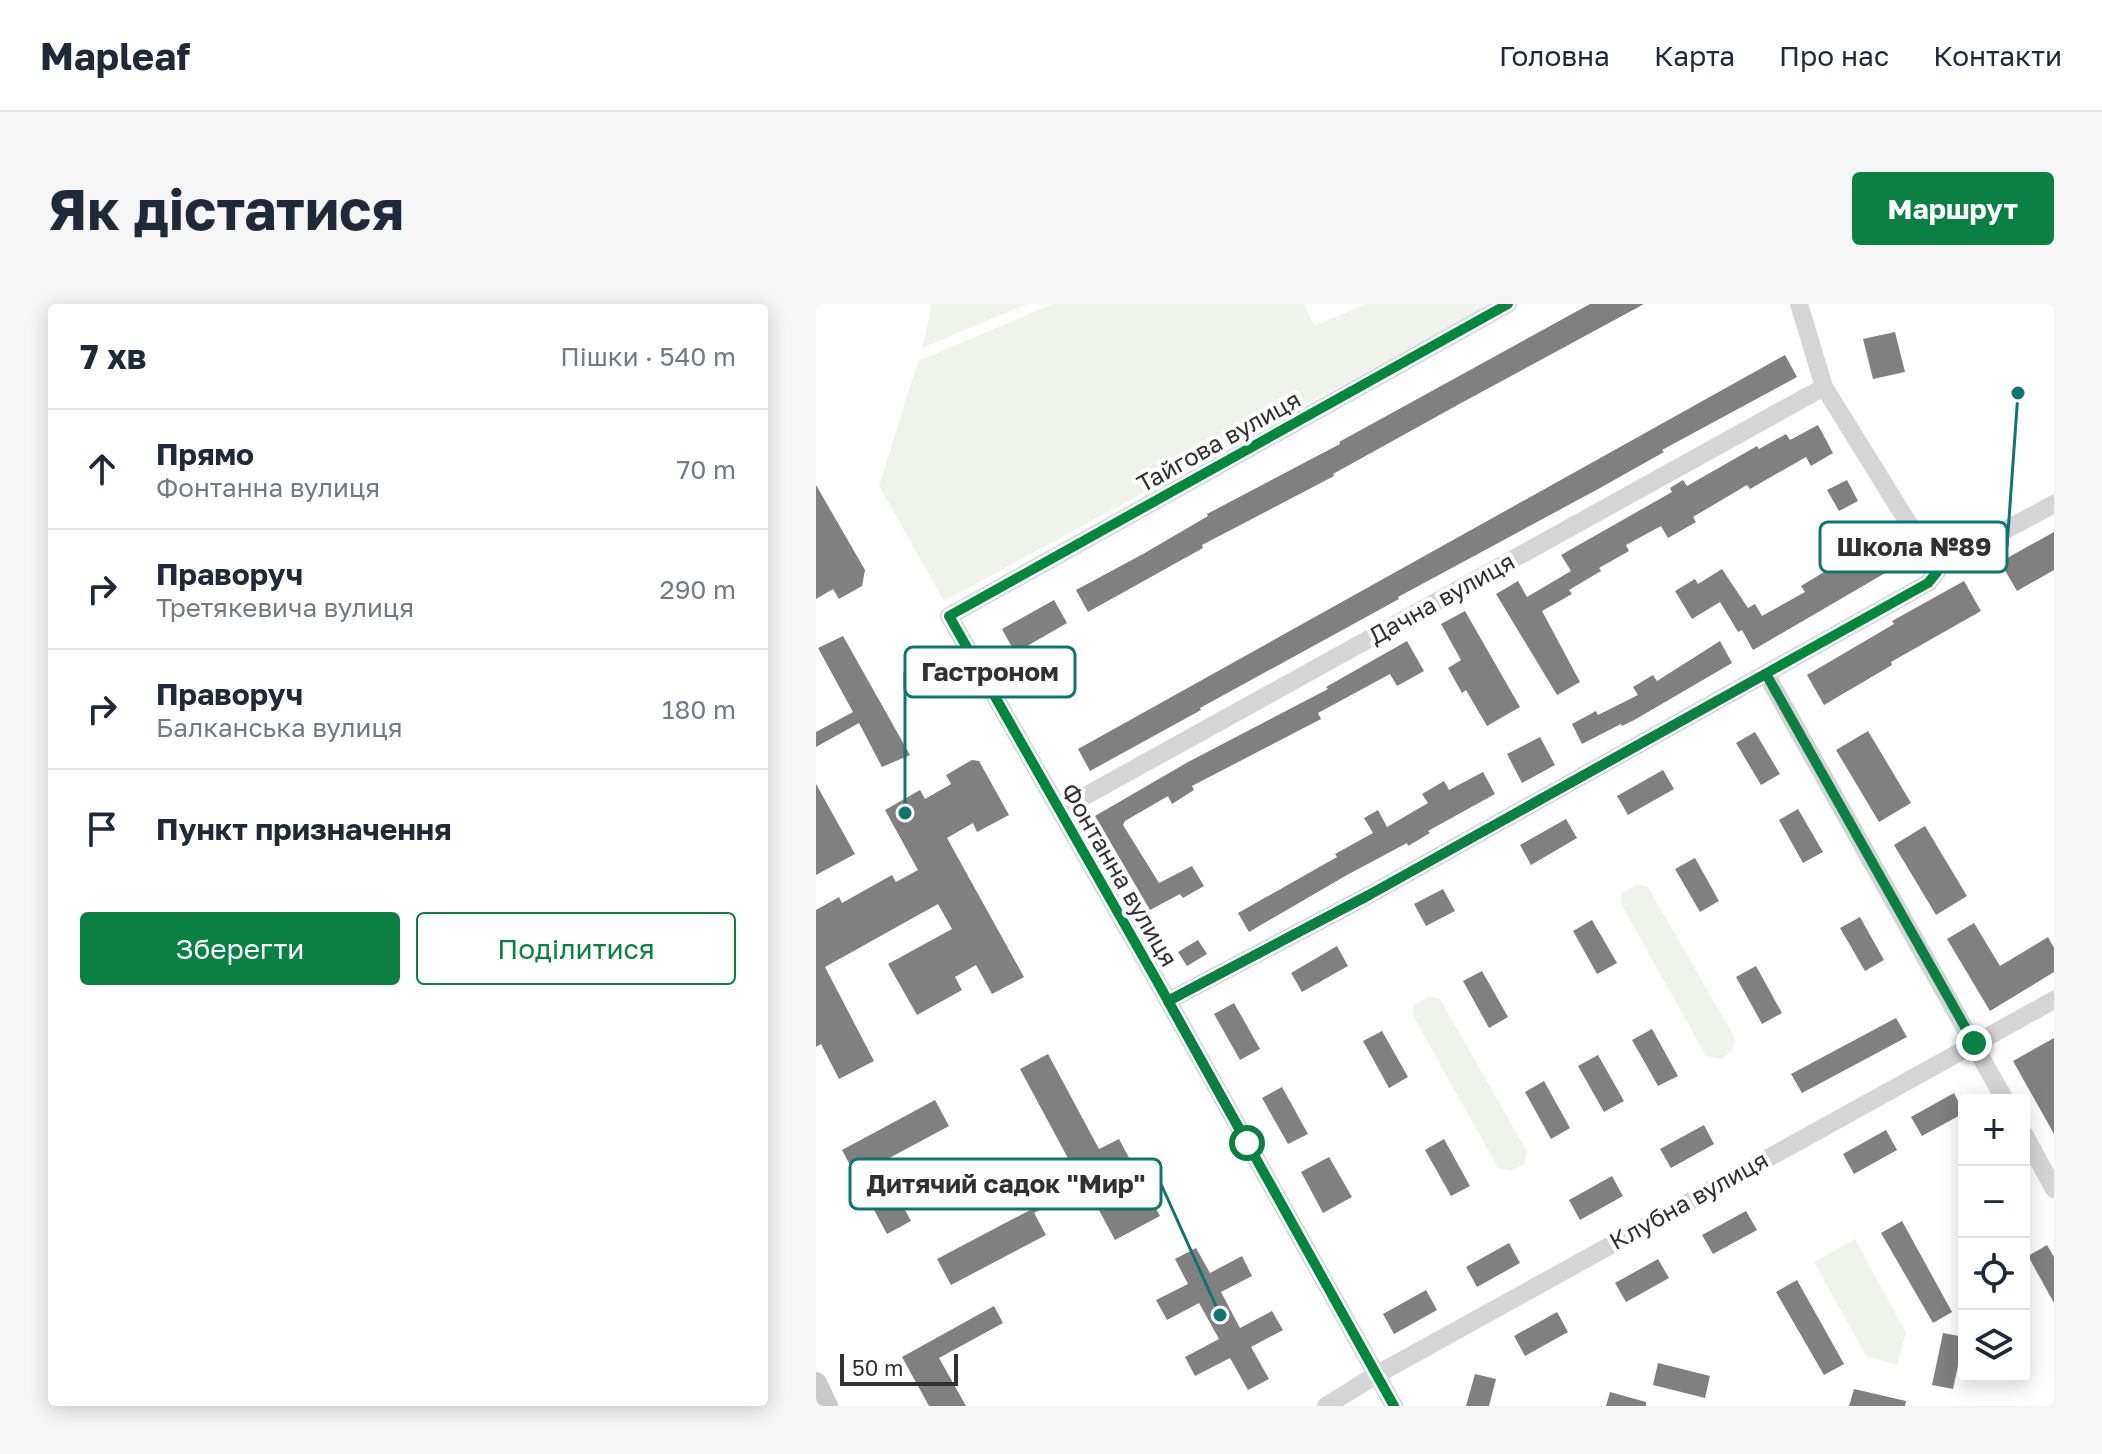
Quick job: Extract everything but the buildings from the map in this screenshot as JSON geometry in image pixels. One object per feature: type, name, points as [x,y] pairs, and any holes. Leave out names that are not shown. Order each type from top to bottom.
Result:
[{"type":"main road","points":[[816,1383],[827,1406]]},
{"type":"street","name":"Тайгова вулиця","points":[[949,616],[1508,304]]},
{"type":"street","points":[[1799,304],[1824,387],[1922,545],[1941,557],[1957,556],[2054,504]]},
{"type":"street","name":"Дачна вулиця","points":[[1060,810],[1824,387]]},
{"type":"street","points":[[1168,1001],[1369,895],[1928,583],[1937,572],[1941,557]]},
{"type":"street","name":"Фонтанна вулиця","points":[[949,616],[1394,1406]]},
{"type":"street","points":[[1766,674],[2002,1094]]},
{"type":"street","name":"Клубна вулиця","points":[[1326,1406],[1376,1375],[2054,1000]]},
{"type":"street","points":[[2030,1145],[2054,1189]]},
{"type":"shaded area","points":[[932,304],[1027,304],[922,348]]},
{"type":"shaded area","points":[[1053,304],[1304,304],[1314,326],[1366,304],[1487,304],[944,601],[879,486],[918,361]]},
{"type":"shaded area","points":[[1637,884],[1648,887],[1735,1038],[1732,1051],[1720,1059],[1706,1056],[1621,904],[1622,893]]},
{"type":"shaded area","points":[[1429,996],[1440,999],[1527,1151],[1524,1164],[1511,1171],[1498,1168],[1413,1016],[1414,1005]]},
{"type":"shaded area","points":[[1855,1239],[1906,1333],[1897,1365],[1866,1356],[1814,1262]]},
{"type":"cycle path","points":[[1394,1406],[949,616],[1508,304]]},
{"type":"cycle path","points":[[1168,1001],[1369,895],[1928,583],[1937,572],[1941,557]]},
{"type":"place","name":"Школа №89","points":[[2018,393]]},
{"type":"place","name":"Гастроном","points":[[905,813]]},
{"type":"place","name":"Дитячий садок \"Мир\"","points":[[1220,1315]]},
{"type":"route","points":[[1247,1143],[1168,1001],[1369,895],[1766,674],[1974,1043]]}]
